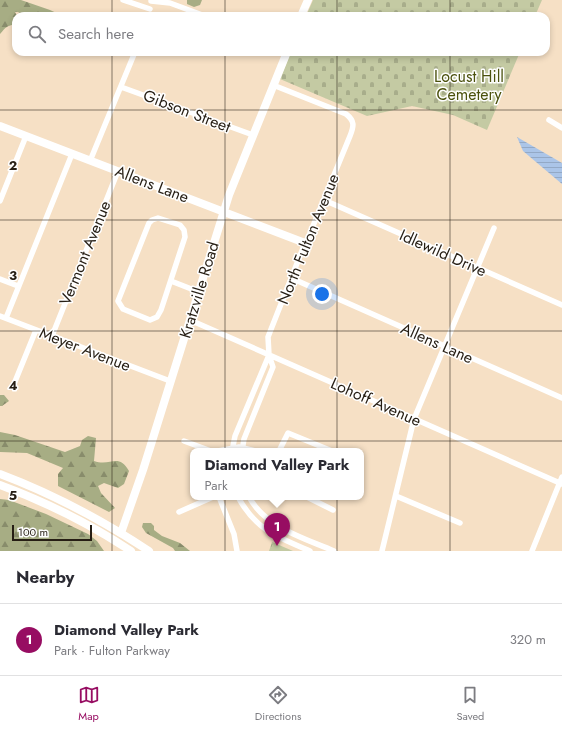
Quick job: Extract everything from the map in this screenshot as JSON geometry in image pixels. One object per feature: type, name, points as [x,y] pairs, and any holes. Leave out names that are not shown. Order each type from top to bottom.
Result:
[{"type":"main road","points":[[303,12],[308,0]]},
{"type":"main road","name":"Kratzville Road","points":[[115,551],[143,470],[235,178],[285,56]]},
{"type":"main road","name":"Allens Lane","points":[[0,126],[305,243]]},
{"type":"main road","points":[[0,474],[70,504],[149,551]]},
{"type":"main road","points":[[0,485],[31,497],[73,517],[131,551]]},
{"type":"street","points":[[123,0],[150,9]]},
{"type":"street","points":[[149,12],[151,1],[170,3],[194,12]]},
{"type":"street","points":[[90,161],[133,56]]},
{"type":"street","name":"North Fulton Avenue","points":[[243,448],[273,368],[269,355],[268,337],[354,124],[352,118],[346,114],[274,85]]},
{"type":"street","name":"Gibson Street","points":[[121,87],[253,135]]},
{"type":"street","points":[[550,120],[562,128]]},
{"type":"street","points":[[0,201],[26,136]]},
{"type":"street","points":[[3,317],[18,286],[72,154]]},
{"type":"street","name":"Vermont Avenue","points":[[52,336],[118,171]]},
{"type":"street","name":"Idlewild Drive","points":[[324,200],[562,305]]},
{"type":"street","points":[[156,218],[162,218],[180,225],[184,230],[185,237],[171,281],[159,314],[154,319],[146,318],[121,308],[119,299],[149,223],[156,218]]},
{"type":"street","points":[[382,551],[414,419],[494,228]]},
{"type":"street","name":"Allens Lane","points":[[291,278],[562,398]]},
{"type":"street","points":[[0,279],[18,286]]},
{"type":"street","points":[[171,281],[198,292]]},
{"type":"street","name":"Meyer Avenue","points":[[3,317],[170,381]]},
{"type":"street","name":"Lohoff Avenue","points":[[190,320],[561,484]]},
{"type":"street","points":[[14,384],[36,330]]},
{"type":"street","points":[[232,448],[235,436],[269,355]]},
{"type":"street","points":[[280,448],[288,433],[325,448]]},
{"type":"street","points":[[184,441],[203,448]]},
{"type":"street","points":[[532,551],[561,484],[562,477]]},
{"type":"street","points":[[396,496],[460,523]]},
{"type":"street","points":[[179,512],[206,500]]},
{"type":"street","points":[[220,500],[234,534],[237,551]]},
{"type":"street","points":[[240,500],[260,526],[270,533],[310,551]]},
{"type":"street","points":[[251,500],[261,514],[275,524],[334,551]]},
{"type":"street","points":[[313,500],[333,510]]},
{"type":"green space","points":[[0,0],[21,0],[54,12],[12,12],[12,25],[6,27],[0,34]]},
{"type":"green space","points":[[187,0],[202,0],[200,5],[194,7],[187,4]]},
{"type":"green space","points":[[313,0],[542,0],[537,12],[308,12]]},
{"type":"green space","name":"Locust Hill Cemetery","points":[[289,56],[518,56],[487,130],[453,115],[412,106],[367,116],[280,79]]},
{"type":"green space","points":[[0,395],[4,395],[9,401],[2,406],[0,406]]},
{"type":"green space","points":[[0,432],[15,435],[65,452],[80,446],[82,440],[88,436],[96,438],[94,461],[118,461],[125,465],[129,471],[124,484],[118,488],[104,483],[98,486],[101,493],[115,508],[109,512],[58,486],[58,474],[63,468],[27,453],[0,452]]},
{"type":"green space","points":[[0,499],[9,500],[46,514],[88,534],[97,541],[104,551],[0,551]]},
{"type":"green space","points":[[143,523],[151,523],[154,526],[154,530],[162,536],[180,543],[190,551],[175,551],[173,548],[146,533],[142,527]]},
{"type":"green space","points":[[272,542],[293,551],[269,551]]},
{"type":"water","points":[[517,137],[562,163],[562,184],[523,151]]},
{"type":"place","name":"Diamond Valley Park","points":[[277,546]]}]
